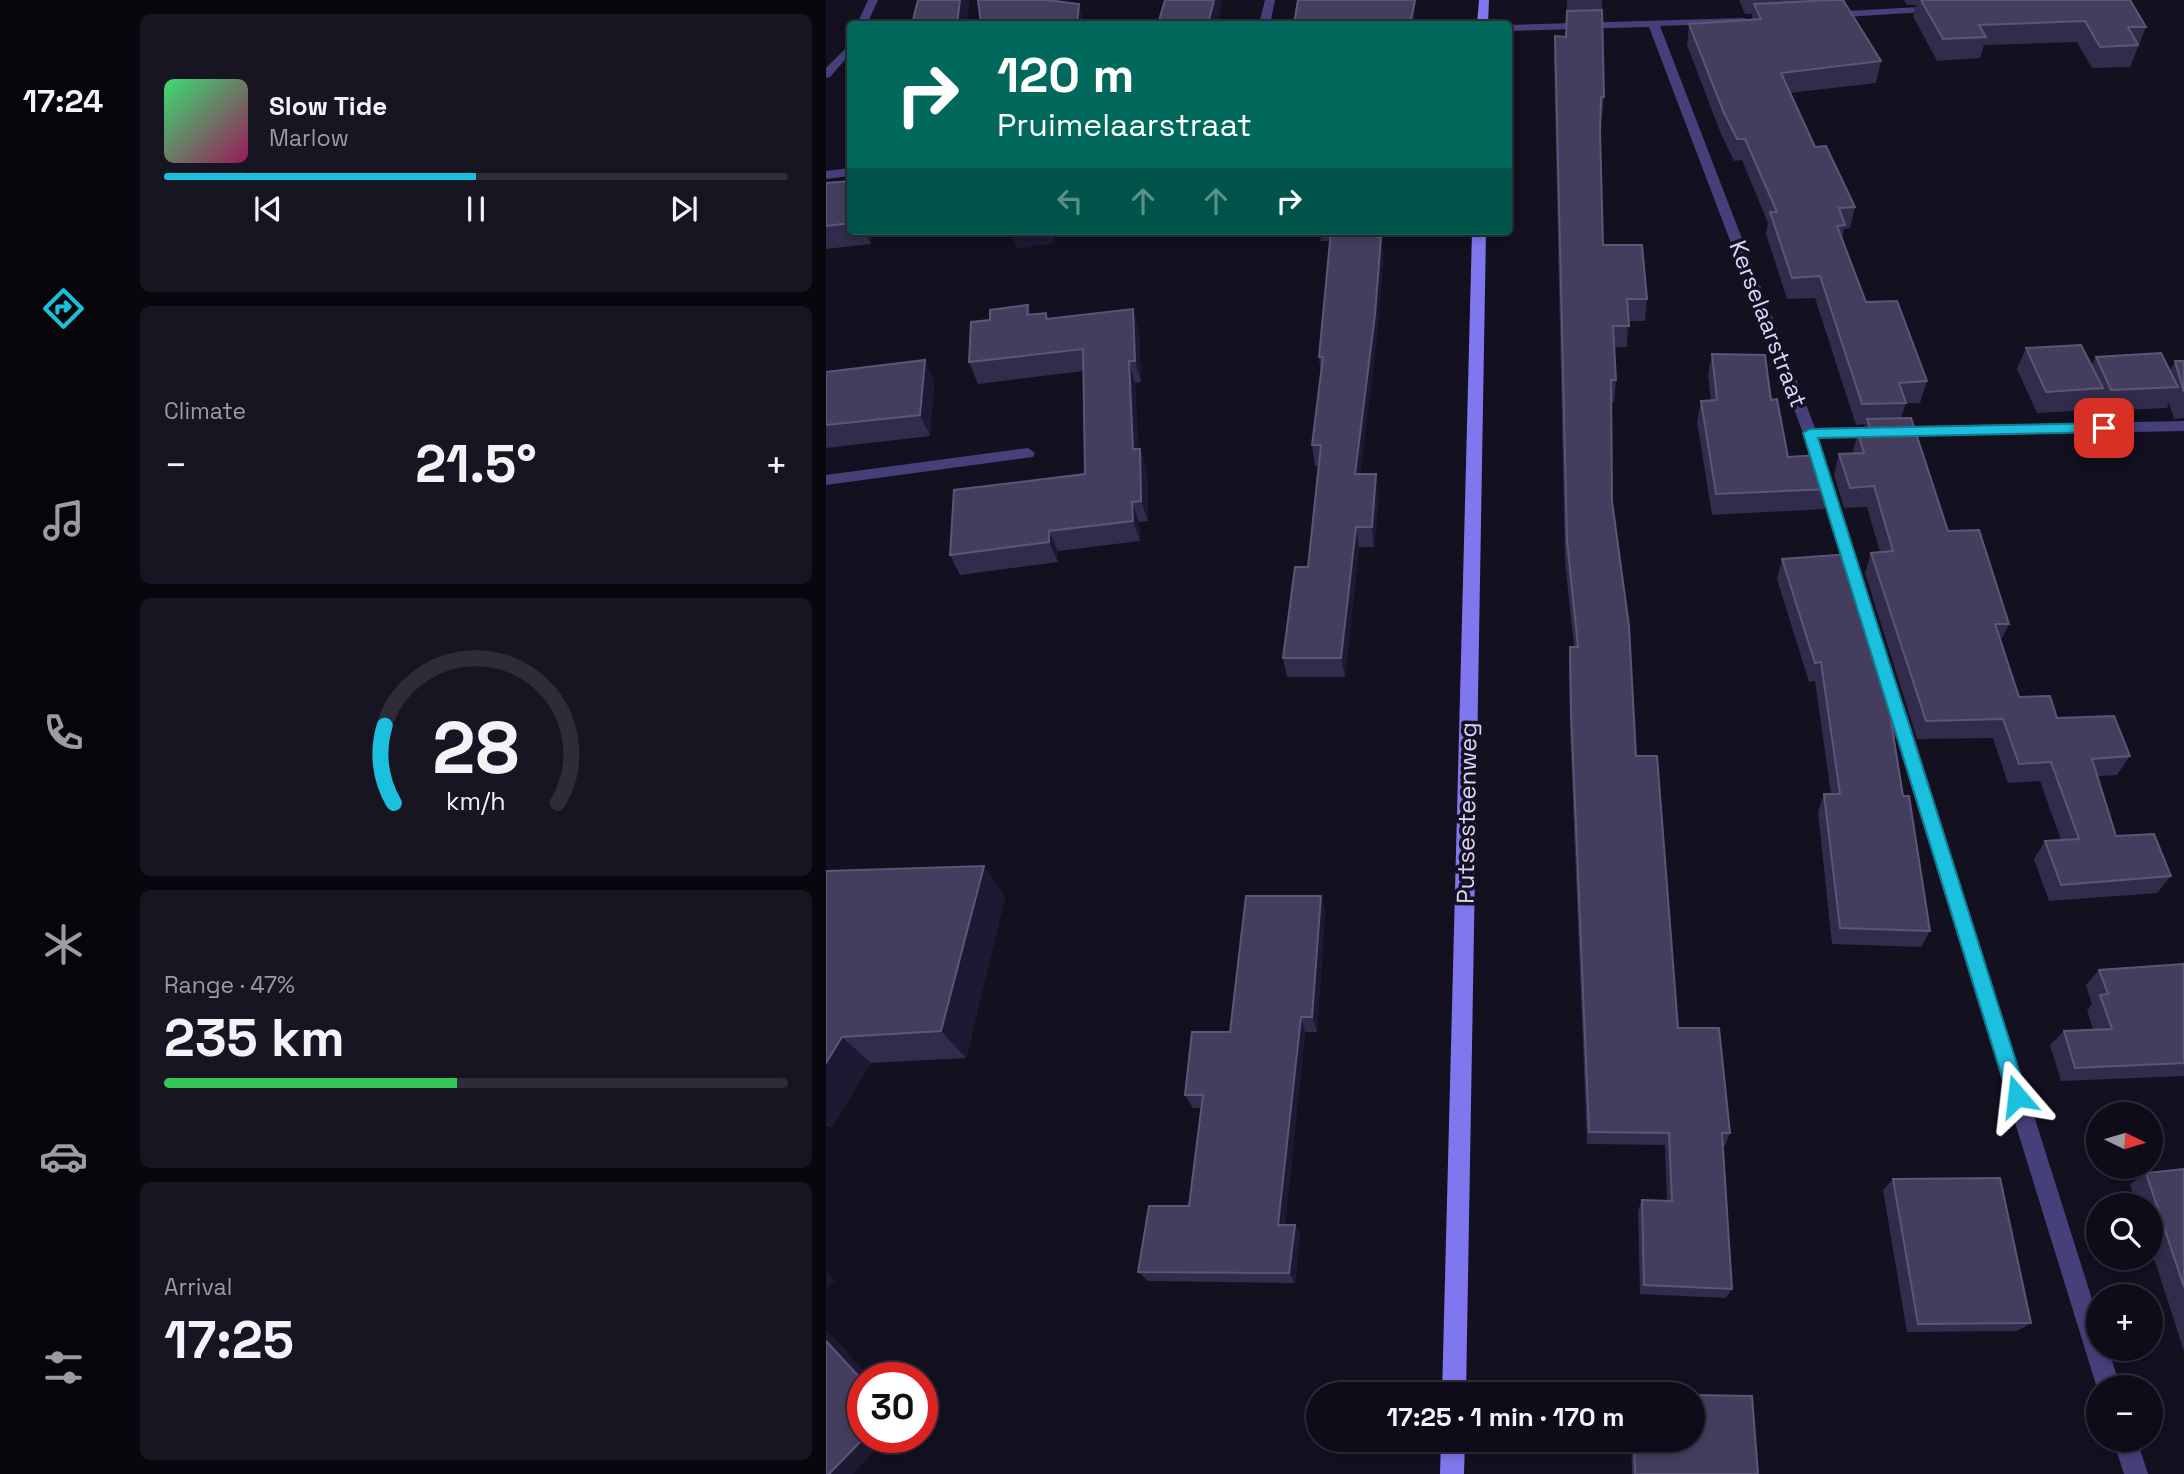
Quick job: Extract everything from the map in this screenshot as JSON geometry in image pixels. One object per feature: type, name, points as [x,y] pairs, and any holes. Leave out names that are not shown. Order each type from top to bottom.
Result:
[{"type":"main road","points":[[1483,21],[1484,0]]},
{"type":"main road","name":"Putsesteenweg","points":[[1454,1382],[1479,235]]},
{"type":"main road","points":[[1452,1452],[1452,1474]]},
{"type":"street","points":[[863,21],[873,0]]},
{"type":"street","points":[[1266,21],[1270,0]]},
{"type":"street","points":[[1822,16],[1947,9]]},
{"type":"street","points":[[1512,28],[1752,20]]},
{"type":"street","name":"Kerselaarstraat","points":[[1654,25],[1810,433],[1860,593]]},
{"type":"street","points":[[826,75],[847,50]]},
{"type":"street","points":[[826,175],[847,172]]},
{"type":"street","points":[[1810,433],[2184,426]]},
{"type":"street","points":[[826,480],[1028,453]]},
{"type":"street","points":[[1889,685],[2105,1375]]},
{"type":"street","points":[[2129,1452],[2136,1474]]},
{"type":"building","points":[[918,0],[960,0],[957,21],[913,21]]},
{"type":"building","points":[[978,0],[1047,0],[1079,4],[1077,21],[981,21]]},
{"type":"building","points":[[1165,0],[1214,0],[1209,21],[1159,21]]},
{"type":"building","points":[[1298,0],[1415,1],[1411,21],[1294,21]]},
{"type":"building","points":[[1843,0],[1881,61],[1781,73],[1815,147],[1826,146],[1855,207],[1839,208],[1845,225],[1837,226],[1866,302],[1897,301],[1927,381],[1899,383],[1906,403],[1862,404],[1820,276],[1792,278],[1770,212],[1777,212],[1745,139],[1737,139],[1724,113],[1689,24],[1761,19],[1754,4]]},
{"type":"building","points":[[1921,0],[2130,0],[2146,27],[2128,27],[2138,45],[2100,47],[2085,21],[1979,25],[1986,37],[1943,39]]},
{"type":"building","points":[[1602,10],[1604,97],[1601,97],[1600,132],[1603,245],[1642,245],[1647,299],[1627,299],[1629,326],[1613,326],[1616,380],[1611,380],[1612,501],[1629,626],[1636,756],[1657,756],[1678,1028],[1719,1028],[1730,1133],[1722,1133],[1732,1289],[1644,1285],[1642,1200],[1672,1201],[1669,1133],[1589,1132],[1571,710],[1570,647],[1578,647],[1567,541],[1555,36],[1566,37],[1567,11]]},
{"type":"building","points":[[847,181],[847,223],[826,226],[826,183]]},
{"type":"building","points":[[1331,235],[1377,235],[1381,237],[1375,315],[1355,474],[1376,474],[1372,527],[1356,527],[1341,658],[1283,658],[1295,567],[1308,567],[1321,445],[1312,445],[1323,357],[1319,357]]},
{"type":"building","points":[[1028,305],[1027,315],[1046,313],[1046,319],[1133,309],[1135,361],[1129,361],[1133,449],[1140,449],[1141,501],[1132,502],[1133,521],[1049,531],[1049,542],[950,555],[954,490],[1085,474],[1083,349],[969,362],[971,322],[990,320],[990,310]]},
{"type":"building","points":[[2081,345],[2103,388],[2046,392],[2026,348]]},
{"type":"building","points":[[2161,353],[2178,387],[2111,390],[2096,357]]},
{"type":"building","points":[[1712,354],[1765,355],[1771,400],[1777,399],[1788,457],[1819,455],[1830,489],[1716,494],[1701,401],[1717,400]]},
{"type":"building","points":[[925,360],[920,415],[826,425],[826,372]]},
{"type":"building","points":[[2175,361],[2184,361],[2184,392]]},
{"type":"building","points":[[1911,418],[1948,531],[1979,530],[2009,624],[1995,624],[2019,697],[2050,696],[2057,718],[2114,716],[2130,756],[2092,759],[2116,836],[2154,834],[2171,876],[2061,885],[2045,841],[2079,839],[2051,762],[2019,764],[2003,719],[1926,721],[1871,553],[1893,551],[1874,486],[1850,488],[1839,454],[1864,453],[1858,433],[1872,433],[1867,419]]},
{"type":"building","points":[[1850,554],[1903,721],[1891,721],[1903,796],[1909,796],[1930,931],[1840,928],[1824,794],[1840,794],[1821,662],[1815,663],[1782,559]]},
{"type":"building","points":[[984,866],[941,1031],[842,1037],[826,1063],[826,871]]},
{"type":"building","points":[[1246,896],[1321,896],[1312,1017],[1301,1017],[1278,1225],[1295,1225],[1289,1273],[1138,1272],[1149,1206],[1189,1206],[1203,1095],[1185,1095],[1192,1032],[1230,1032]]},
{"type":"building","points":[[2184,964],[2184,1063],[2075,1068],[2064,1031],[2112,1029],[2100,995],[2108,994],[2099,970]]},
{"type":"building","points":[[2184,1169],[2184,1287],[2163,1224],[2163,1193],[2153,1193],[2148,1180],[2163,1180],[2163,1171]]},
{"type":"building","points":[[2000,1178],[2031,1323],[1918,1324],[1893,1179]]},
{"type":"building","points":[[826,1341],[847,1364],[847,1453],[849,1453],[826,1474]]},
{"type":"building","points":[[1705,1395],[1752,1396],[1758,1474],[1635,1474],[1634,1452],[1705,1452]]},
{"type":"route","points":[[2017,1096],[1810,433],[2104,428]]}]
